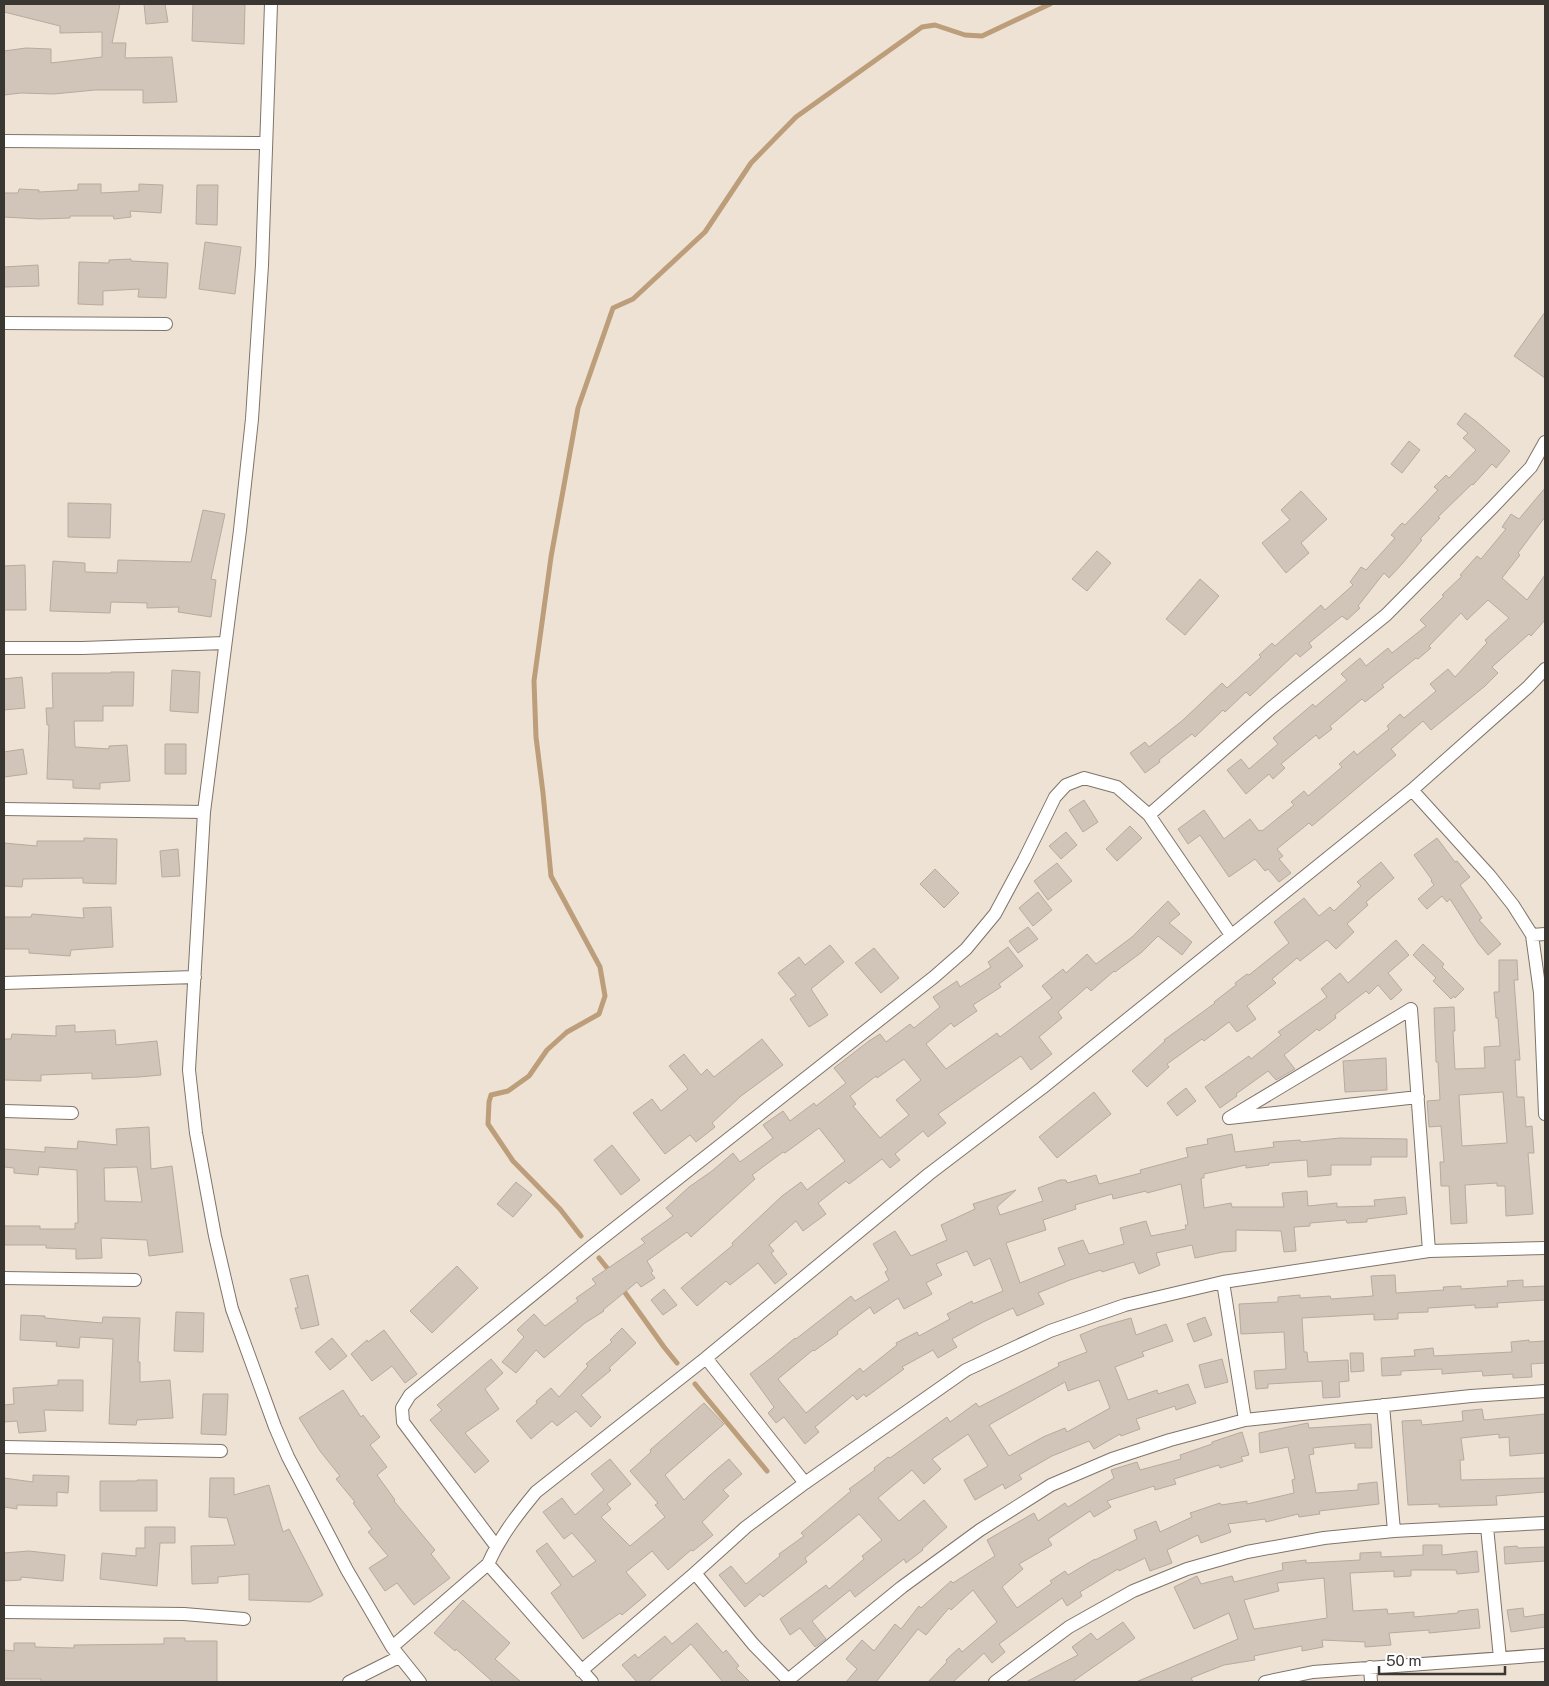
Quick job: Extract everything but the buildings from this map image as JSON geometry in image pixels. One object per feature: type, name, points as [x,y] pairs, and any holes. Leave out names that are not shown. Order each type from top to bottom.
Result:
[{"type":"street","points":[[271,4],[262,265],[252,419],[240,530],[204,812],[188,1070],[198,1142],[215,1236],[232,1309],[251,1362],[288,1458],[346,1570],[396,1652],[420,1682]]},
{"type":"street","points":[[4,141],[266,144]]},
{"type":"street","points":[[4,323],[166,324]]},
{"type":"street","points":[[1149,815],[1271,708],[1386,615],[1531,467],[1545,442]]},
{"type":"street","points":[[4,648],[82,648],[225,643]]},
{"type":"street","points":[[349,1682],[396,1652],[488,1564],[496,1546],[536,1492],[706,1358],[929,1174],[1042,1088],[1412,790],[1528,687],[1545,669]]},
{"type":"street","points":[[496,1546],[403,1422],[402,1408],[410,1395],[590,1247],[934,977],[966,949],[995,914],[1024,860],[1054,797],[1066,785],[1084,778],[1117,787],[1149,815],[1231,935]]},
{"type":"street","points":[[1412,790],[1490,876],[1539,934],[1545,1114]]},
{"type":"street","points":[[4,810],[204,812]]},
{"type":"street","points":[[4,983],[195,977]]},
{"type":"street","points":[[1418,1097],[1229,1118],[1411,1009],[1418,1097],[1429,1251]]},
{"type":"street","points":[[4,1111],[72,1113]]},
{"type":"street","points":[[581,1671],[746,1527],[805,1483],[966,1370],[1050,1331],[1125,1305],[1223,1282],[1429,1251],[1545,1248]]},
{"type":"street","points":[[4,1278],[134,1280]]},
{"type":"street","points":[[1223,1282],[1245,1420]]},
{"type":"street","points":[[706,1358],[805,1483]]},
{"type":"street","points":[[695,1573],[753,1644],[789,1681],[902,1587],[980,1530],[1051,1485],[1120,1456],[1170,1440],[1245,1420],[1472,1396],[1545,1391]]},
{"type":"street","points":[[1383,1405],[1394,1531]]},
{"type":"street","points":[[4,1447],[221,1451]]},
{"type":"street","points":[[995,1682],[1069,1627],[1133,1591],[1187,1569],[1257,1550],[1324,1538],[1394,1531],[1545,1523]]},
{"type":"street","points":[[1487,1527],[1500,1658]]},
{"type":"street","points":[[488,1564],[592,1682]]},
{"type":"street","points":[[4,1612],[184,1614],[244,1619]]},
{"type":"street","points":[[1264,1682],[1314,1672],[1370,1666],[1545,1655]]},
{"type":"street","points":[[1370,1666],[1371,1682]]},
{"type":"waterway","points":[[581,1236],[560,1209],[513,1161],[488,1124],[491,1095],[508,1091],[529,1076],[547,1050],[567,1032],[599,1014],[605,996],[600,967],[551,876],[536,737],[534,681],[551,557],[578,408],[613,308],[633,299],[705,232],[751,163],[796,117],[922,27],[935,25],[965,35],[982,36],[1050,4]]},
{"type":"waterway","points":[[599,1258],[612,1274]]},
{"type":"waterway","points":[[621,1287],[677,1363]]},
{"type":"waterway","points":[[695,1384],[767,1471]]}]
